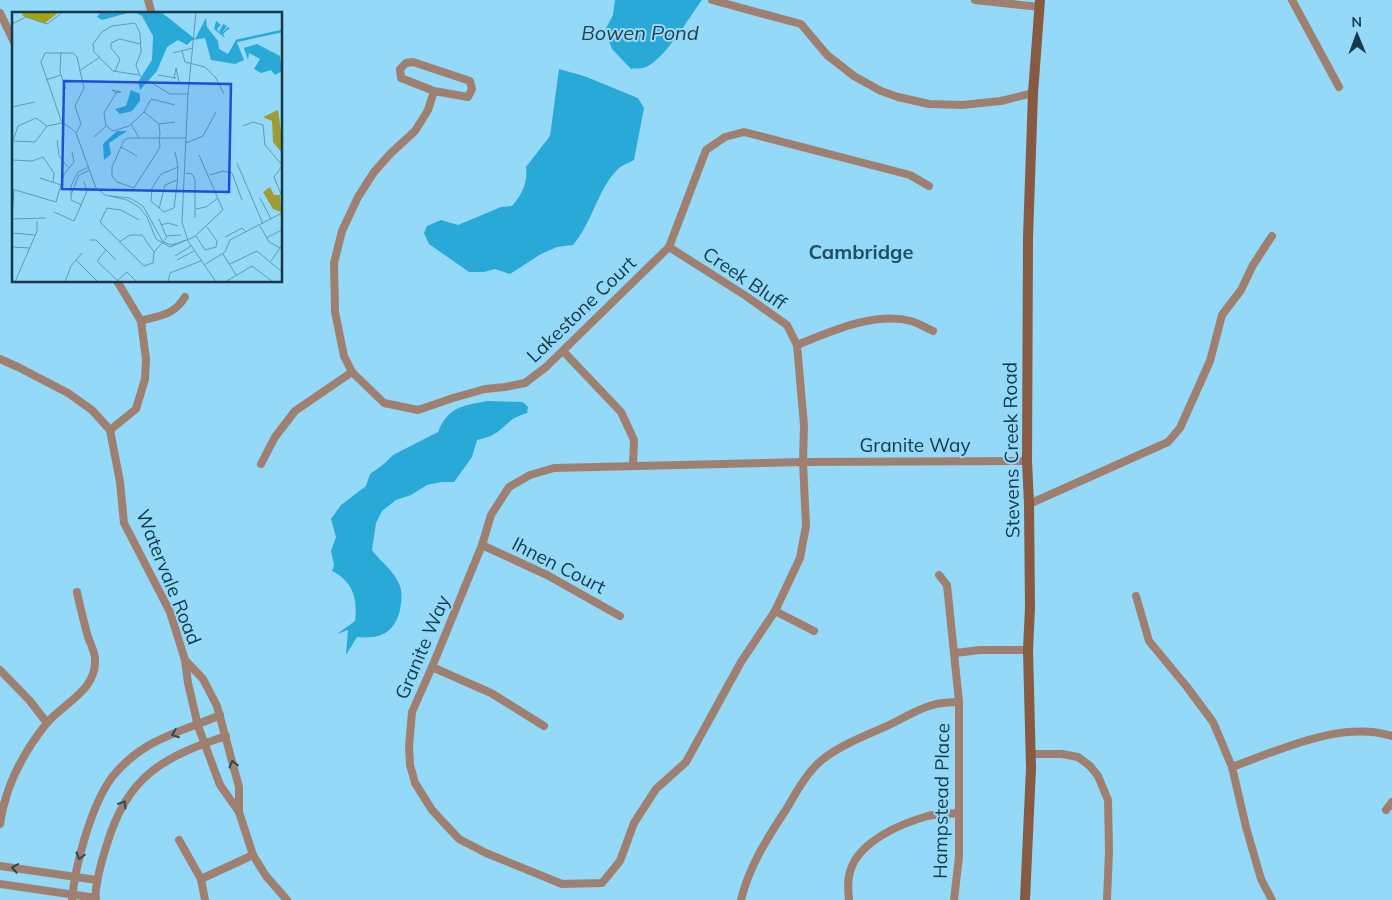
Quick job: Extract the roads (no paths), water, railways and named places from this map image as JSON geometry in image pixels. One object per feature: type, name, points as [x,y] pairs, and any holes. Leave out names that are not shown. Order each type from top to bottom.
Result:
[{"type":"street","points":[[712,0],[801,24],[827,56],[854,76],[881,91],[898,97],[929,104],[962,105],[1001,101],[1033,93]]},
{"type":"street","points":[[975,0],[1040,3]]},
{"type":"street","points":[[1292,0],[1339,86]]},
{"type":"street","name":"Stevens Creek Road","points":[[1025,900],[1031,754],[1028,650],[1030,607],[1027,461],[1028,237],[1033,93],[1040,3]]},
{"type":"street","points":[[0,13],[12,38]]},
{"type":"street","points":[[413,62],[470,81],[472,89],[468,97],[434,91],[401,78],[400,69],[406,63],[413,62]]},
{"type":"street","name":"Lakestone Court","points":[[434,91],[428,110],[415,131],[374,172],[358,197],[342,231],[334,263],[335,312],[344,356],[352,372],[384,403],[418,410],[485,389],[525,382],[564,352],[669,247],[706,150],[725,137],[744,132],[910,175],[929,186]]},
{"type":"street","points":[[1029,504],[1168,442],[1180,428],[1210,361],[1222,315],[1241,290],[1253,265],[1272,236]]},
{"type":"street","name":"Creek Bluff","points":[[669,247],[746,296],[787,325],[797,345],[804,425],[803,462]]},
{"type":"street","points":[[0,359],[68,393],[92,410],[110,430],[136,409],[145,379],[146,359],[141,321],[118,282]]},
{"type":"street","points":[[141,321],[169,313],[180,306],[186,297]]},
{"type":"street","points":[[797,345],[844,327],[888,319],[911,321],[933,331]]},
{"type":"street","points":[[564,352],[621,412],[634,440],[633,465]]},
{"type":"street","points":[[261,464],[275,437],[295,411],[352,372]]},
{"type":"street","name":"Watervale Road","points":[[110,430],[120,482],[124,523],[170,612],[185,660],[188,683],[204,743],[220,785],[239,812],[253,855],[266,876],[287,900]]},
{"type":"street","name":"Granite Way","points":[[803,462],[806,526],[800,558],[775,611],[741,662],[686,762],[656,789],[634,823],[620,861],[602,883],[562,884],[486,853],[459,839],[432,810],[415,783],[410,764],[409,746],[412,712],[482,545],[491,515],[509,487],[530,474],[554,468],[803,462],[1027,461]]},
{"type":"street","name":"Ihnen Court","points":[[482,545],[547,576],[620,616]]},
{"type":"street","name":"Hampstead Place","points":[[939,575],[947,585],[959,702],[959,856],[954,900]]},
{"type":"street","points":[[0,824],[2,808],[15,773],[47,723],[88,686],[93,675],[95,659],[80,609],[77,592]]},
{"type":"street","points":[[1136,596],[1149,641],[1213,722],[1232,767],[1246,827],[1262,879],[1272,900]]},
{"type":"street","points":[[775,611],[814,631]]},
{"type":"street","points":[[955,653],[980,650],[1028,650]]},
{"type":"street","name":"Watervale Road","points":[[185,660],[203,679],[217,706],[239,786],[239,812]]},
{"type":"street","points":[[432,668],[491,693],[544,726]]},
{"type":"street","points":[[0,670],[30,701],[47,723]]},
{"type":"street","name":"Hampstead Place","points":[[741,900],[752,866],[770,834],[807,776],[822,760],[840,747],[924,707],[943,702],[959,702]]},
{"type":"street","points":[[73,898],[74,878],[89,826],[111,779],[129,759],[147,746],[198,726],[220,715]]},
{"type":"street","points":[[1232,767],[1306,741],[1342,733],[1367,731],[1392,736]]},
{"type":"street","points":[[0,884],[73,898],[95,899],[102,858],[114,821],[134,787],[168,759],[204,743],[226,736]]},
{"type":"street","points":[[1031,754],[1062,754],[1078,757],[1090,766],[1098,776],[1108,800],[1110,851],[1108,900]]},
{"type":"street","points":[[1386,810],[1392,802]]},
{"type":"street","points":[[849,900],[848,888],[851,869],[859,854],[872,843],[896,827],[930,816],[959,813]]},
{"type":"street","points":[[179,840],[201,880],[205,900]]},
{"type":"street","points":[[201,880],[253,855]]},
{"type":"street","points":[[0,866],[97,880]]},
{"type":"water","name":"Bowen Pond","points":[[615,0],[702,0],[675,39],[659,58],[643,68],[631,69],[612,49],[605,30],[613,15]]},
{"type":"water","points":[[559,69],[584,76],[638,98],[644,108],[634,160],[619,168],[610,178],[585,227],[573,245],[557,247],[541,254],[510,274],[495,269],[484,272],[469,272],[429,244],[424,233],[427,226],[441,220],[458,225],[501,207],[512,206],[516,202],[525,183],[526,167],[550,136]]},
{"type":"water","points":[[487,401],[523,402],[528,407],[527,413],[513,419],[494,434],[477,440],[472,457],[454,482],[427,485],[411,495],[396,500],[382,511],[376,523],[372,550],[392,572],[399,583],[402,594],[400,610],[390,630],[379,636],[357,637],[346,655],[348,630],[337,634],[355,621],[356,606],[355,599],[345,580],[332,571],[334,565],[331,551],[336,537],[331,519],[341,505],[366,486],[370,474],[393,455],[438,432],[446,417],[457,409]]},
{"type":"district","name":"Cambridge","points":[[861,251]]}]
